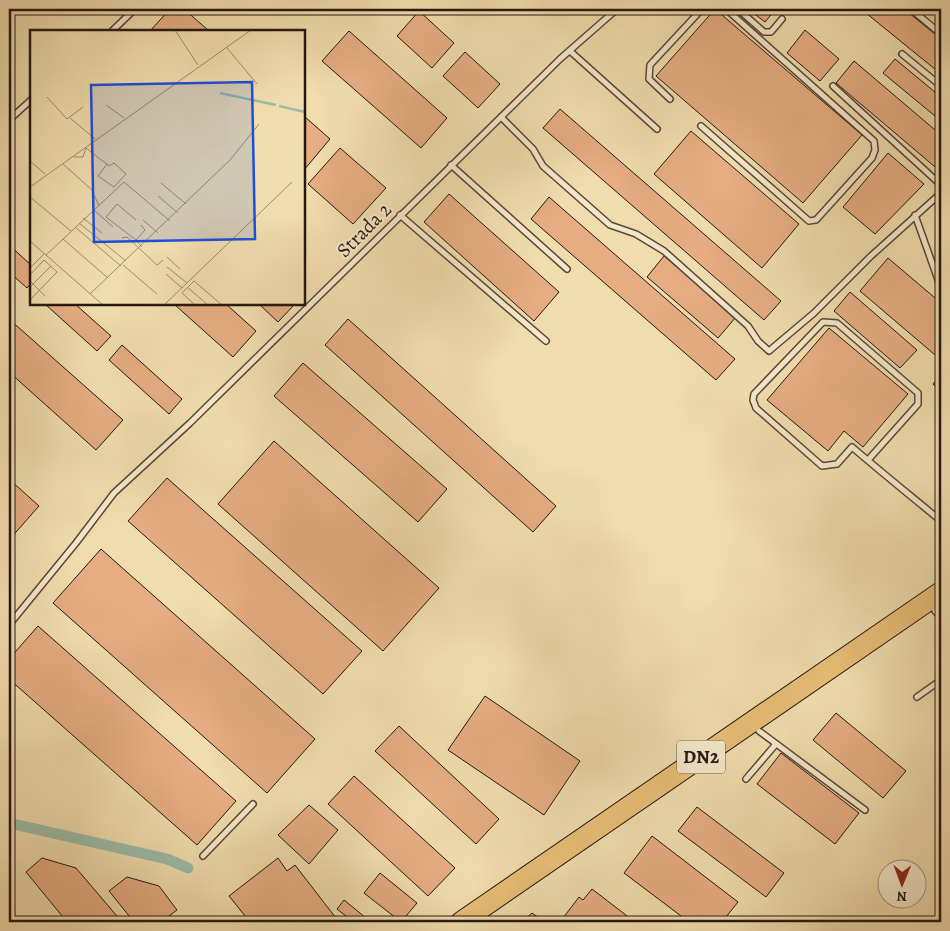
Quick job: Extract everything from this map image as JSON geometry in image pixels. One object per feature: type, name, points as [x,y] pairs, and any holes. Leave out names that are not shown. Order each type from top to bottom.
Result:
[{"type":"highway","name":"DN2","points":[[481,922],[940,607]]},
{"type":"highway","name":"DN2","points":[[461,922],[940,607]]},
{"type":"lane","points":[[113,30],[135,9]]},
{"type":"lane","name":"Strada 2","points":[[9,625],[114,493],[190,423],[451,165],[570,51],[617,9]]},
{"type":"lane","points":[[670,99],[649,79],[650,65],[702,9]]},
{"type":"lane","points":[[701,126],[809,221],[816,220],[872,158],[876,150],[874,141],[726,9]]},
{"type":"lane","points":[[738,9],[764,32],[771,32],[782,19]]},
{"type":"lane","points":[[911,9],[941,34]]},
{"type":"lane","points":[[570,51],[657,129]]},
{"type":"lane","points":[[902,54],[941,86]]},
{"type":"lane","points":[[833,86],[941,185]]},
{"type":"lane","points":[[9,120],[30,101]]},
{"type":"lane","points":[[501,117],[533,149],[543,166],[610,225],[636,234],[664,251],[748,326],[758,341],[769,351],[814,313],[871,256],[941,193]]},
{"type":"lane","points":[[451,165],[567,269]]},
{"type":"lane","points":[[400,215],[546,341]]},
{"type":"lane","points":[[915,215],[941,288]]},
{"type":"lane","points":[[868,460],[918,404],[918,393],[837,323],[823,322],[754,394],[753,400],[756,408],[822,466],[837,464],[852,447],[941,521]]},
{"type":"lane","points":[[918,697],[941,680]]},
{"type":"lane","points":[[759,731],[865,810]]},
{"type":"lane","points":[[746,779],[776,744]]},
{"type":"lane","points":[[203,856],[253,804]]},
{"type":"building","points":[[170,9],[184,9],[208,30],[151,30]]},
{"type":"building","points":[[715,9],[862,135],[803,203],[656,76]]},
{"type":"building","points":[[748,9],[776,9],[765,22]]},
{"type":"building","points":[[861,9],[904,9],[941,39],[941,74]]},
{"type":"building","points":[[419,11],[454,43],[432,68],[397,36]]},
{"type":"building","points":[[805,30],[839,59],[820,81],[787,53]]},
{"type":"building","points":[[349,31],[447,118],[421,148],[322,61]]},
{"type":"building","points":[[465,52],[500,84],[478,108],[443,76]]},
{"type":"building","points":[[895,59],[941,97],[941,121],[883,73]]},
{"type":"building","points":[[854,61],[941,135],[941,172],[836,83]]},
{"type":"building","points":[[560,109],[781,301],[764,320],[543,128]]},
{"type":"building","points":[[305,117],[330,139],[305,169]]},
{"type":"building","points":[[691,131],[799,224],[762,268],[654,174]]},
{"type":"building","points":[[340,148],[386,188],[353,224],[308,184]]},
{"type":"building","points":[[888,153],[924,184],[875,234],[843,207]]},
{"type":"building","points":[[449,194],[559,292],[534,321],[424,222]]},
{"type":"building","points":[[549,197],[735,359],[716,380],[531,219]]},
{"type":"building","points":[[9,245],[30,264],[30,284],[27,288],[9,272]]},
{"type":"building","points":[[664,256],[736,317],[718,338],[647,277]]},
{"type":"building","points":[[888,258],[941,303],[941,360],[860,291]]},
{"type":"building","points":[[850,292],[917,350],[900,368],[834,311]]},
{"type":"building","points":[[46,305],[76,305],[111,336],[97,351]]},
{"type":"building","points":[[175,305],[227,305],[256,331],[233,357]]},
{"type":"building","points":[[260,305],[294,305],[278,322]]},
{"type":"building","points":[[9,319],[123,420],[96,450],[9,372]]},
{"type":"building","points":[[348,319],[556,506],[533,532],[325,345]]},
{"type":"building","points":[[829,328],[908,394],[863,447],[844,431],[828,451],[767,400]]},
{"type":"building","points":[[122,345],[182,399],[169,414],[109,360]]},
{"type":"building","points":[[303,363],[447,489],[418,522],[274,396]]},
{"type":"building","points":[[941,375],[941,392],[933,384]]},
{"type":"building","points":[[274,441],[439,588],[383,651],[218,504]]},
{"type":"building","points":[[167,478],[362,651],[323,694],[128,521]]},
{"type":"building","points":[[9,479],[39,506],[9,540]]},
{"type":"building","points":[[101,549],[315,739],[267,793],[53,603]]},
{"type":"building","points":[[38,626],[236,801],[197,845],[9,679],[9,659]]},
{"type":"building","points":[[485,696],[580,761],[544,815],[448,750]]},
{"type":"building","points":[[836,713],[906,771],[883,798],[813,740]]},
{"type":"building","points":[[399,726],[499,819],[476,844],[375,751]]},
{"type":"building","points":[[781,753],[859,813],[835,844],[757,784]]},
{"type":"building","points":[[354,776],[455,868],[428,896],[328,804]]},
{"type":"building","points":[[309,805],[338,830],[309,864],[278,835]]},
{"type":"building","points":[[697,807],[784,873],[766,897],[678,831]]},
{"type":"building","points":[[652,836],[738,902],[722,922],[689,922],[624,873]]},
{"type":"building","points":[[42,858],[76,868],[122,922],[67,922],[26,872]]},
{"type":"building","points":[[278,858],[287,871],[295,865],[339,922],[250,922],[229,896]]},
{"type":"building","points":[[380,873],[417,903],[401,922],[364,893]]},
{"type":"building","points":[[127,877],[159,886],[177,910],[161,922],[134,922],[109,891]]},
{"type":"building","points":[[592,889],[635,922],[560,922],[579,897],[583,900]]},
{"type":"building","points":[[344,900],[371,922],[349,922],[351,920],[337,909]]},
{"type":"building","points":[[532,913],[545,922],[522,922]]},
{"type":"waterway","points":[[9,823],[167,859],[188,868]]}]
